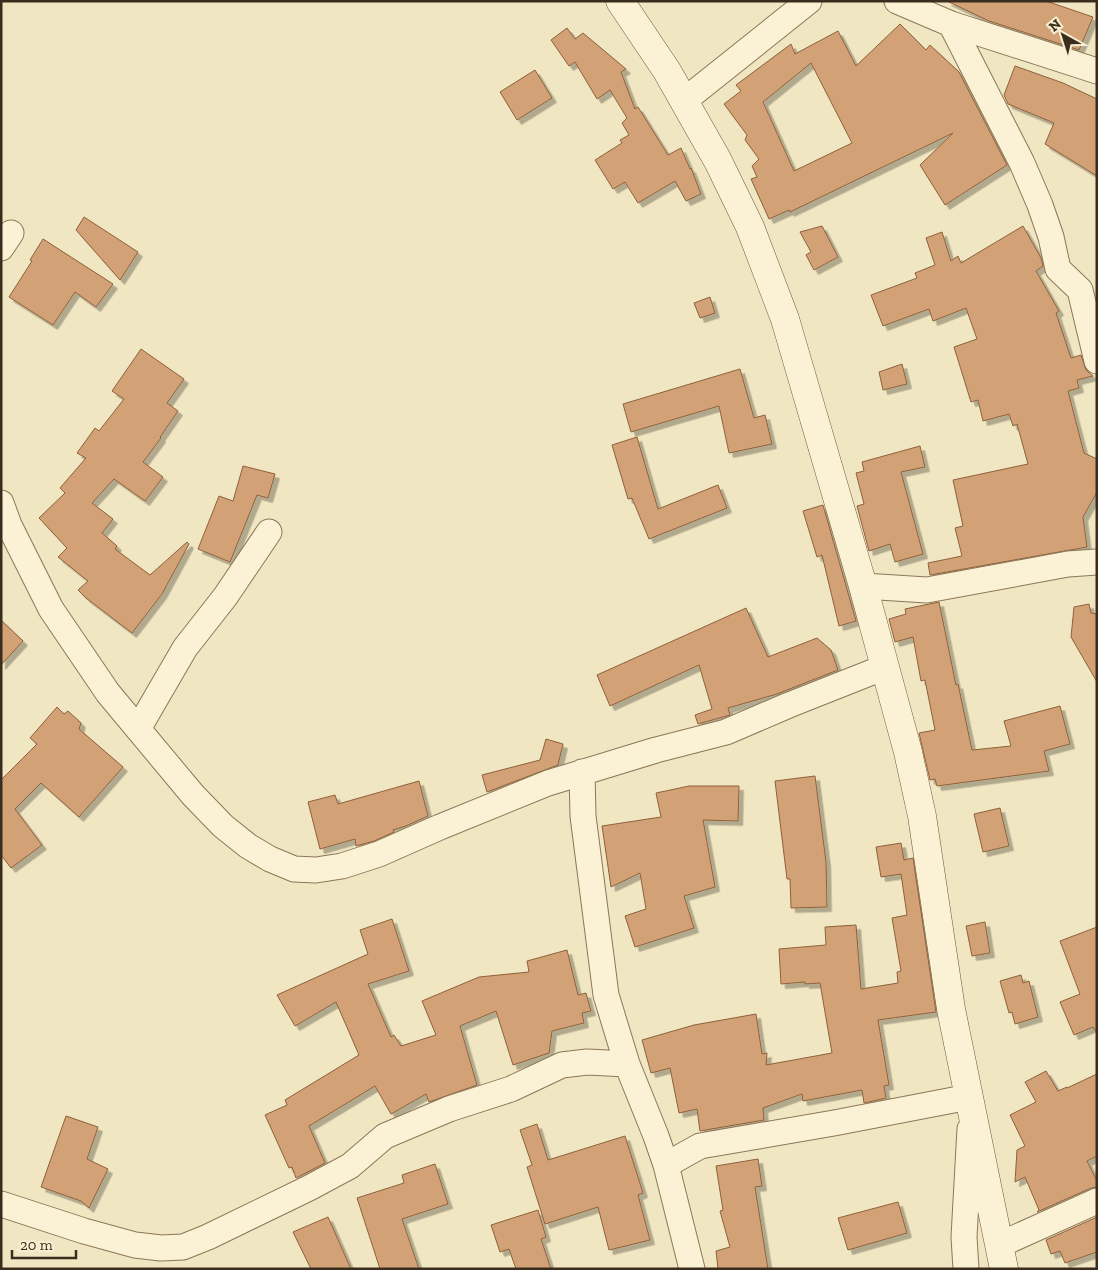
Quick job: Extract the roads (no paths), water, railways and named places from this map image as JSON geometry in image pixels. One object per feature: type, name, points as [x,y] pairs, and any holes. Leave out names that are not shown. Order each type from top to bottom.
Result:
[{"type":"street","points":[[620,1],[685,100],[718,161],[746,218],[785,319],[863,586],[908,752],[922,816],[951,1009],[1001,1257],[1097,1201]]},
{"type":"street","points":[[685,100],[809,1]]},
{"type":"street","points":[[897,1],[951,24],[1097,71]]},
{"type":"street","points":[[951,24],[1022,163],[1042,213],[1058,269],[1080,290],[1097,361]]},
{"type":"street","points":[[4,521],[51,608],[108,693],[193,795],[224,826],[248,846],[270,859],[294,868],[316,870],[342,866],[379,854],[548,783],[656,750],[726,732],[885,667]]},
{"type":"street","points":[[138,729],[185,648],[225,597],[269,532]]},
{"type":"street","points":[[863,586],[927,590],[1068,564],[1097,562]]},
{"type":"street","points":[[582,772],[583,816],[606,995],[627,1064],[666,1165],[692,1269]]},
{"type":"street","points":[[1,1204],[84,1231],[135,1245],[161,1248],[183,1247],[350,1166],[385,1136],[449,1109],[511,1089],[562,1065],[588,1062],[627,1064]]},
{"type":"street","points":[[666,1165],[700,1146],[834,1123],[970,1105]]},
{"type":"street","points":[[966,1269],[964,1237],[970,1105]]},
{"type":"street","points":[[656,1136],[700,1146]]}]
